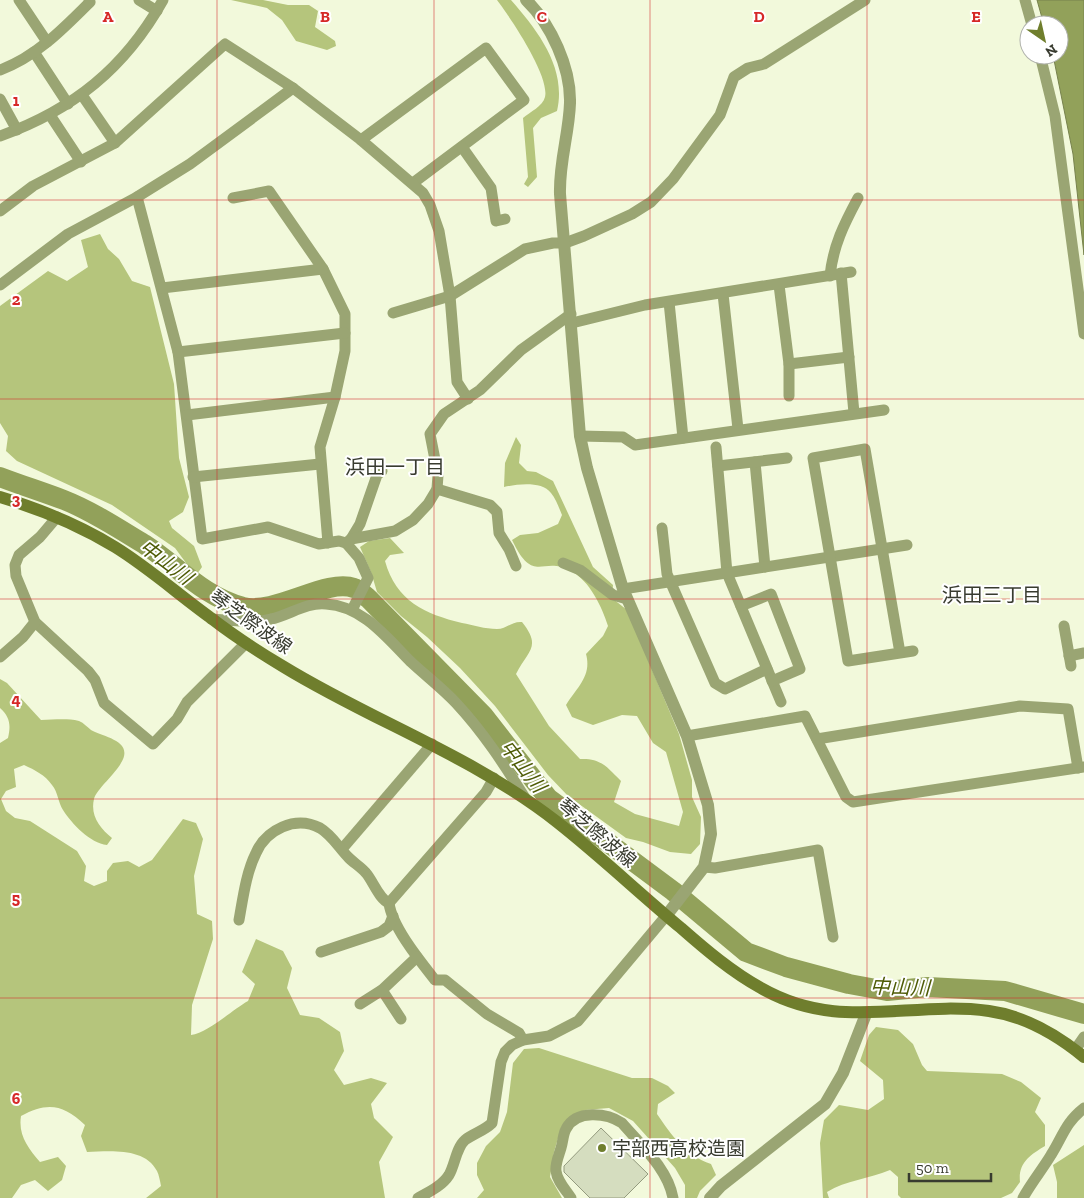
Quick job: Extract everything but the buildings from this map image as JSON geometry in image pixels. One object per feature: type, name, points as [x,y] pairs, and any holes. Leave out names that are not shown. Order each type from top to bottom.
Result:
[{"type":"main road","name":"琴芝際波線","points":[[0,497],[57,517],[114,546],[211,618],[287,670],[494,778],[558,823],[722,963],[780,998],[802,1006],[829,1011],[866,1014],[949,1010],[990,1011],[1027,1022],[1057,1037],[1080,1054]]},
{"type":"street","points":[[19,0],[47,42]]},
{"type":"street","points":[[0,70],[34,52],[47,42],[90,2],[89,0]]},
{"type":"street","points":[[139,0],[157,11]]},
{"type":"street","points":[[0,136],[50,115],[82,95],[113,68],[144,33],[163,0]]},
{"type":"street","points":[[418,1198],[437,1187],[448,1176],[460,1146],[465,1140],[485,1130],[492,1123],[501,1062],[505,1052],[512,1045],[523,1040],[549,1036],[578,1021],[676,904],[704,867],[711,834],[708,805],[687,736],[625,594],[587,468],[580,436],[566,243],[559,180],[570,103],[569,88],[562,59],[554,42],[539,16],[526,0]]},
{"type":"street","points":[[392,313],[450,296],[525,249],[553,243],[566,243],[632,214],[650,202],[673,179],[720,115],[734,77],[748,68],[764,64],[865,0]]},
{"type":"street","points":[[1026,0],[1030,15]]},
{"type":"street","points":[[0,212],[33,186],[115,143],[225,44],[292,88],[361,140],[413,183],[423,194],[436,218],[450,296],[457,382],[468,399]]},
{"type":"street","points":[[361,140],[486,48],[524,100],[413,183]]},
{"type":"street","points":[[34,52],[68,104]]},
{"type":"street","points":[[1042,65],[1055,116],[1084,334]]},
{"type":"street","points":[[0,285],[68,234],[137,198],[190,164],[292,88]]},
{"type":"street","points":[[82,95],[115,143]]},
{"type":"street","points":[[0,99],[17,130]]},
{"type":"street","points":[[50,115],[81,162]]},
{"type":"street","points":[[462,147],[490,188],[496,220],[505,219]]},
{"type":"street","points":[[233,198],[269,191],[323,270],[344,314],[345,351],[335,397],[320,447],[328,543]]},
{"type":"street","points":[[137,198],[178,352],[202,539],[268,528],[319,544],[348,541],[383,534],[402,526],[420,513],[437,489],[438,474],[430,434],[444,414],[480,390],[521,350],[572,319],[841,274]]},
{"type":"street","points":[[854,413],[841,274],[832,259],[841,230],[858,198]]},
{"type":"street","points":[[162,288],[323,270]]},
{"type":"street","points":[[779,285],[788,364],[789,396]]},
{"type":"street","points":[[723,294],[738,429]]},
{"type":"street","points":[[668,302],[683,438]]},
{"type":"street","points":[[178,352],[345,333]]},
{"type":"street","points":[[788,364],[849,358]]},
{"type":"street","points":[[186,416],[335,397]]},
{"type":"street","points":[[580,436],[623,437],[635,445],[738,429],[884,410]]},
{"type":"street","points":[[716,447],[727,573],[781,702]]},
{"type":"street","points":[[900,653],[865,448],[813,458],[848,661],[900,653],[913,651]]},
{"type":"street","points":[[718,466],[787,458]]},
{"type":"street","points":[[755,462],[765,567]]},
{"type":"street","points":[[193,477],[320,464]]},
{"type":"street","points":[[348,541],[360,524],[376,475],[382,471]]},
{"type":"street","points":[[437,489],[490,505],[497,512],[499,533],[509,549],[516,566]]},
{"type":"street","points":[[57,517],[40,537],[19,555],[15,565],[20,590],[35,622],[88,671],[95,680],[104,703],[153,744],[177,719],[187,702],[246,643]]},
{"type":"street","points":[[662,528],[667,574],[714,683],[725,689],[767,669]]},
{"type":"street","points":[[348,541],[365,568],[368,578],[365,588],[354,605]]},
{"type":"street","points":[[563,563],[580,570],[613,595],[625,594],[671,582],[906,545]]},
{"type":"street","points":[[741,606],[771,594],[800,669],[772,682]]},
{"type":"street","points":[[211,618],[258,622],[273,619],[307,606],[324,603],[354,605],[455,701],[488,740],[525,798]]},
{"type":"street","points":[[0,657],[23,637],[35,622]]},
{"type":"street","points":[[1064,626],[1070,661],[1084,653]]},
{"type":"street","points":[[687,736],[806,716],[817,739],[846,797],[853,802],[1081,768],[1068,709],[1020,706],[817,739]]},
{"type":"street","points":[[342,849],[432,744]]},
{"type":"street","points":[[389,903],[486,792],[494,778]]},
{"type":"street","points":[[239,920],[255,854],[270,834],[280,827],[305,824],[318,827],[328,834],[365,872],[385,901],[389,903],[393,916],[417,957],[435,980],[445,980],[487,1014],[519,1033],[523,1040]]},
{"type":"street","points":[[704,867],[715,868],[818,850],[833,936]]},
{"type":"street","points":[[321,952],[381,932],[389,926],[393,916]]},
{"type":"street","points":[[360,1004],[382,990],[417,957]]},
{"type":"street","points":[[382,990],[401,1019]]},
{"type":"street","points":[[710,1198],[728,1180],[825,1104],[843,1073],[866,1014]]},
{"type":"street","points":[[1080,1054],[1084,1037]]},
{"type":"street","points":[[1023,1198],[1035,1176],[1051,1155],[1064,1128],[1084,1108]]},
{"type":"street","points":[[572,1198],[558,1178],[556,1169],[566,1128],[583,1115],[599,1115],[614,1118],[622,1123],[663,1172],[670,1185],[673,1198]]},
{"type":"shaded area","points":[[231,0],[263,0],[288,5],[309,5],[318,11],[315,27],[335,41],[336,46],[327,50],[296,41],[282,20],[267,8]]},
{"type":"shaded area","points":[[497,0],[511,0],[531,24],[548,51],[558,80],[557,111],[541,118],[533,128],[537,177],[528,187],[524,184],[528,177],[523,118],[542,103],[545,97],[545,88],[528,47]]},
{"type":"shaded area","points":[[1037,0],[1084,0],[1084,255],[1073,154],[1055,65],[1069,65],[1069,15],[1041,15]]},
{"type":"shaded area","points":[[100,234],[108,249],[119,259],[132,281],[150,287],[174,384],[179,458],[189,497],[183,512],[169,521],[172,528],[194,546],[202,567],[197,574],[192,571],[175,548],[112,505],[17,461],[6,451],[8,436],[0,423],[0,306],[48,271],[67,281],[88,267],[81,240]]},
{"type":"shaded area","points":[[516,437],[521,445],[519,463],[527,471],[536,472],[553,481],[593,567],[613,585],[612,598],[627,610],[679,734],[692,780],[692,797],[701,817],[700,844],[691,854],[670,852],[626,838],[568,796],[548,775],[495,706],[460,668],[377,592],[360,547],[369,541],[390,538],[404,553],[390,555],[385,561],[390,575],[404,596],[414,604],[436,615],[484,628],[500,629],[522,622],[528,630],[532,643],[516,674],[549,726],[580,759],[593,760],[603,764],[621,781],[614,802],[635,814],[679,826],[683,812],[666,752],[653,743],[637,716],[622,715],[593,725],[572,717],[566,705],[585,675],[587,669],[586,654],[603,636],[608,626],[594,595],[578,575],[561,567],[533,566],[526,562],[512,540],[520,535],[538,533],[558,524],[562,515],[553,495],[547,489],[536,485],[523,484],[504,487],[505,463]]},
{"type":"shaded area","points":[[0,679],[7,683],[41,720],[64,719],[79,721],[91,730],[115,740],[124,749],[121,763],[98,791],[94,799],[93,811],[97,821],[112,838],[107,845],[94,841],[76,827],[63,810],[56,791],[49,781],[40,773],[24,765],[14,769],[16,787],[6,791],[1,799],[6,811],[15,818],[30,821],[77,851],[86,866],[84,881],[94,886],[107,881],[107,871],[113,863],[128,861],[139,867],[152,860],[183,819],[196,823],[203,839],[194,876],[197,914],[212,921],[213,939],[192,1005],[191,1035],[212,1026],[248,1001],[255,984],[242,972],[256,939],[283,951],[292,968],[287,988],[300,1015],[319,1018],[340,1032],[344,1051],[334,1070],[344,1085],[371,1078],[387,1083],[371,1104],[374,1118],[393,1137],[379,1162],[385,1198],[146,1198],[161,1186],[158,1173],[151,1163],[135,1154],[126,1152],[87,1152],[81,1136],[85,1125],[62,1109],[47,1107],[21,1116],[21,1129],[28,1146],[40,1162],[58,1157],[66,1166],[62,1180],[48,1191],[35,1180],[21,1185],[12,1198],[0,1198],[0,743],[8,738],[9,725],[8,718],[0,708]]},
{"type":"shaded area","points":[[876,1027],[898,1030],[913,1044],[922,1065],[927,1071],[1002,1074],[1021,1082],[1041,1098],[1035,1112],[1045,1125],[1045,1146],[1026,1160],[1021,1170],[1020,1182],[1012,1193],[1001,1198],[901,1198],[898,1195],[898,1177],[890,1170],[834,1188],[827,1192],[829,1198],[823,1198],[820,1143],[824,1120],[839,1105],[868,1110],[884,1099],[883,1080],[860,1061],[869,1035]]},
{"type":"shaded area","points":[[539,1048],[632,1078],[652,1078],[668,1086],[675,1093],[658,1104],[657,1114],[680,1144],[686,1150],[711,1164],[716,1175],[700,1191],[697,1198],[685,1198],[685,1185],[675,1168],[633,1121],[609,1108],[585,1110],[561,1128],[554,1152],[550,1177],[562,1198],[477,1198],[484,1190],[477,1175],[477,1163],[486,1146],[500,1132],[507,1112],[513,1063],[524,1049]]},
{"type":"shaded area","points":[[1084,1145],[1084,1198],[1057,1198],[1057,1182],[1053,1165]]},
{"type":"waterway","name":"中山川","points":[[0,477],[64,500],[95,515],[144,544],[215,596],[243,607],[270,606],[329,588],[343,586],[358,590],[483,715],[548,798],[673,891],[746,952],[786,967],[849,984],[887,991],[928,987],[1005,991],[1084,1014]]},
{"type":"place","name":"宇部西高校造園","points":[[602,1148]]},
{"type":"district","name":"浜田一丁目","points":[[395,467]]},
{"type":"district","name":"浜田三丁目","points":[[992,595]]}]
